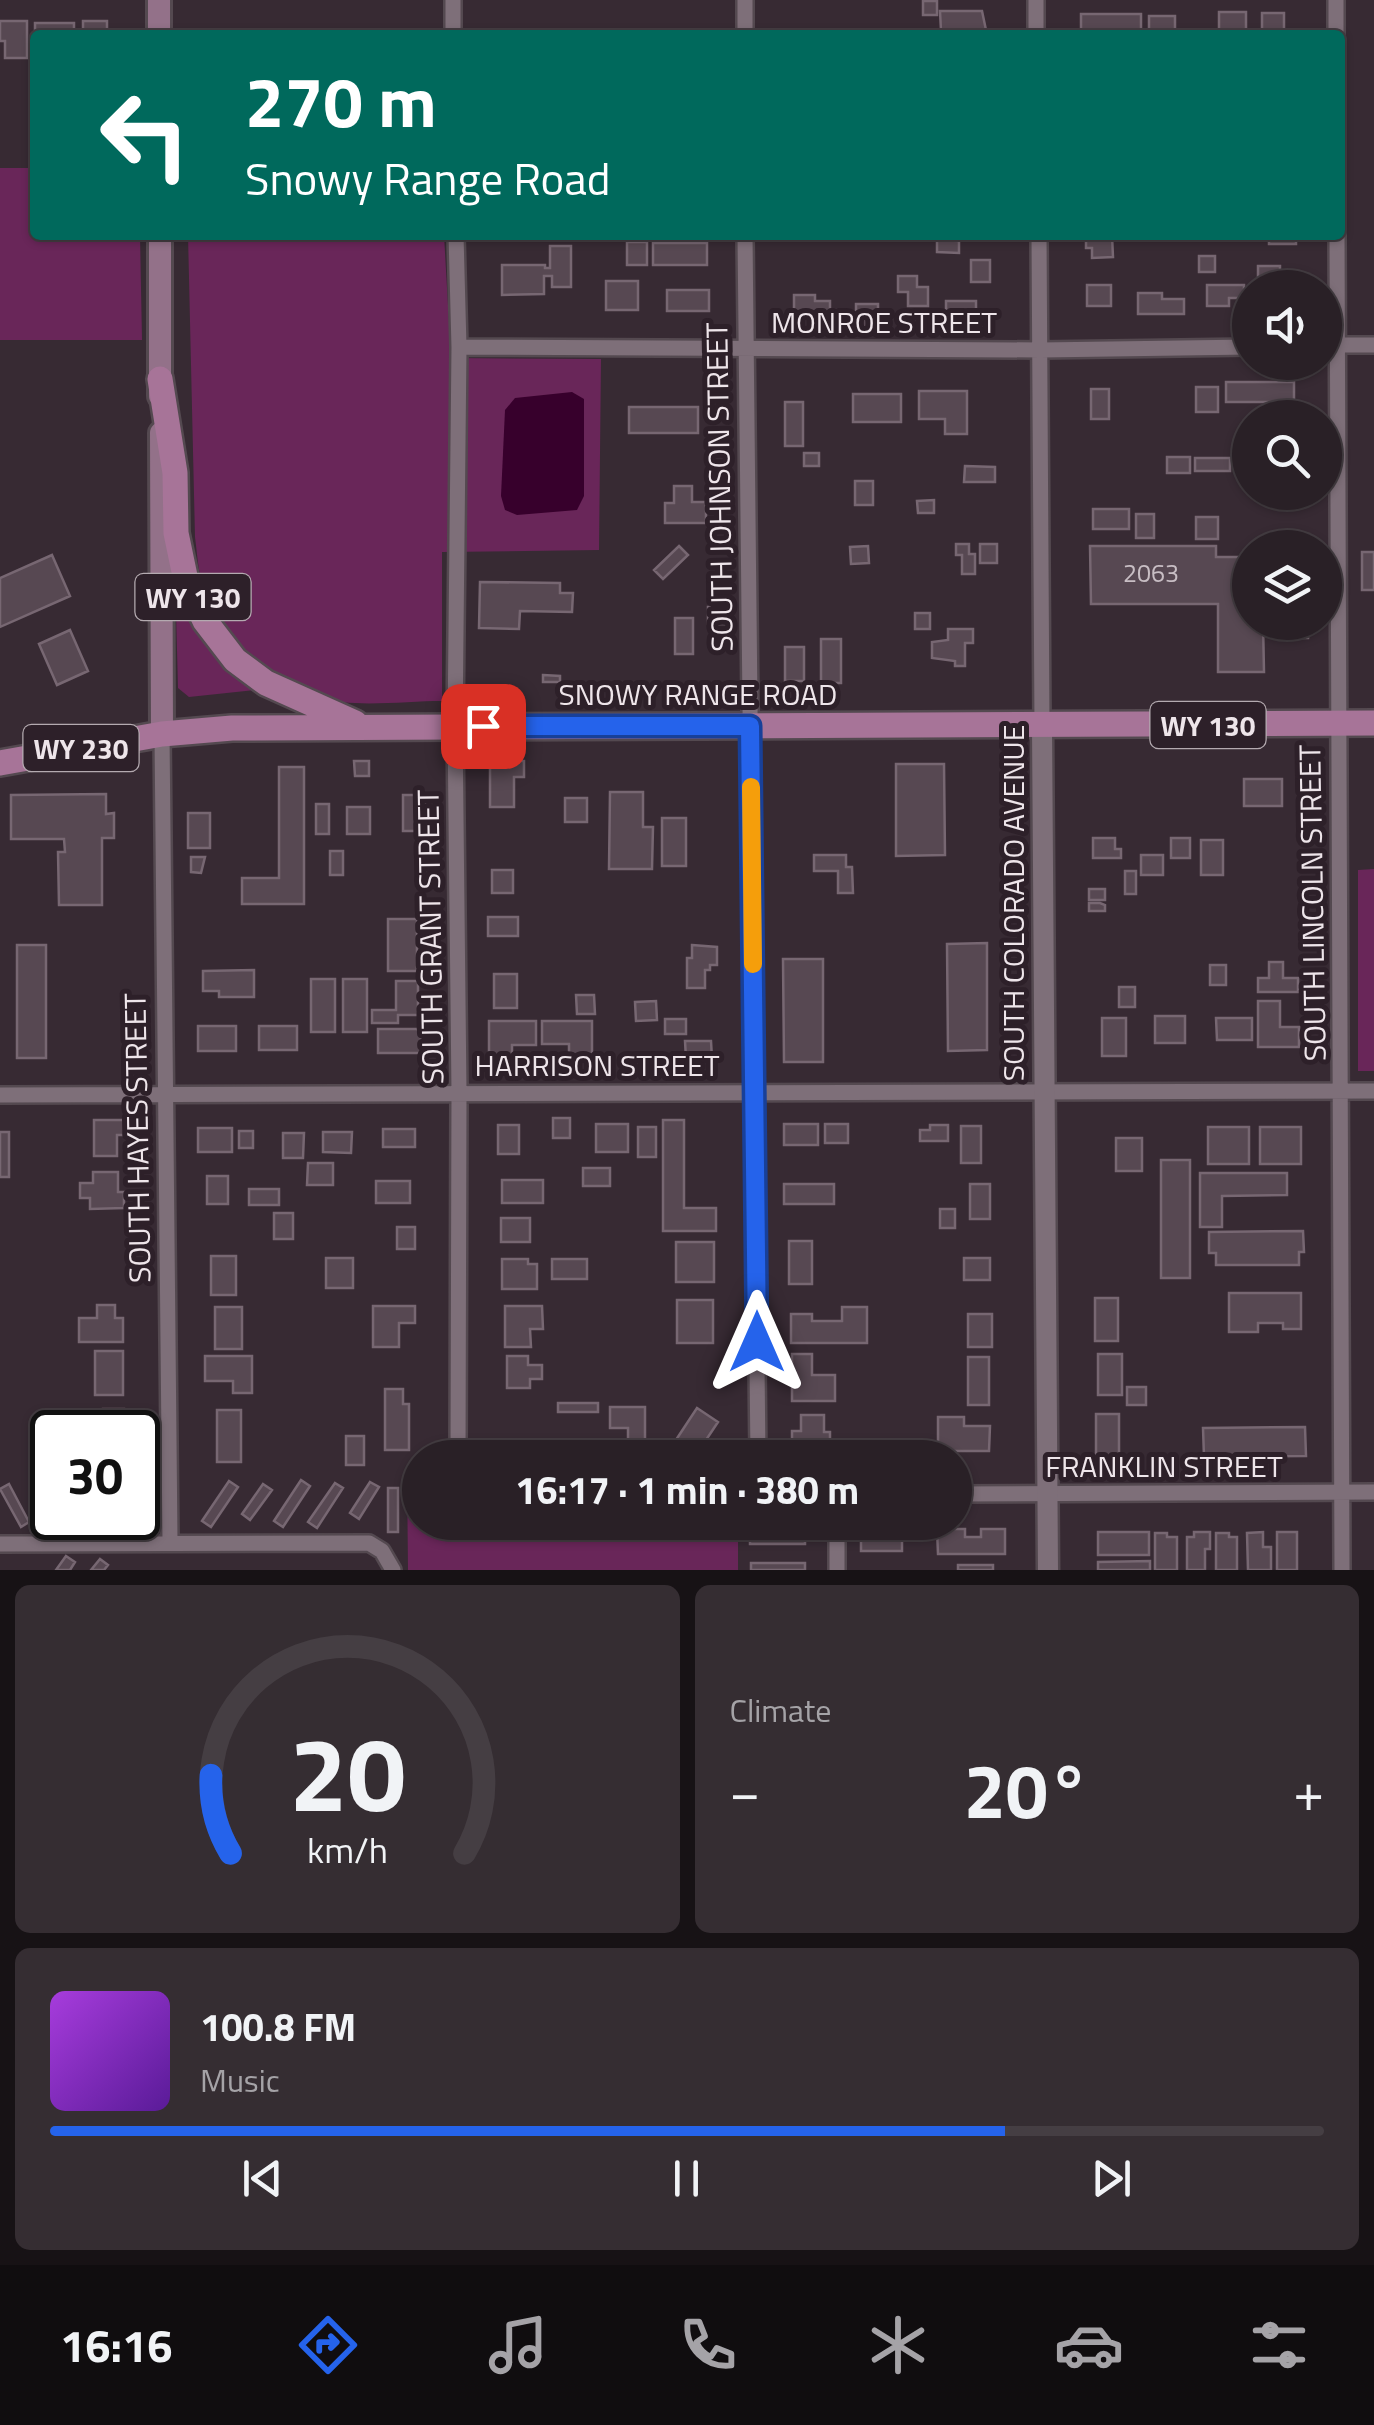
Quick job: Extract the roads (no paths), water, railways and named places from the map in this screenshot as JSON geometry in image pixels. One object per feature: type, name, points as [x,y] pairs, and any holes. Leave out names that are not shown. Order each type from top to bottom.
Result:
[{"type":"main road","points":[[159,0],[159,30]]},
{"type":"main road","name":"WY 130","points":[[160,240],[162,734]]},
{"type":"main road","name":"WY 130","points":[[160,379],[175,473],[176,533],[186,581],[205,621],[235,660],[266,683],[365,726]]},
{"type":"main road","name":"SNOWY RANGE ROAD","points":[[162,734],[232,728],[365,726],[1374,724]]},
{"type":"main road","name":"WY 230","points":[[0,762],[162,734]]},
{"type":"street","points":[[453,0],[453,30]]},
{"type":"street","points":[[745,0],[745,30]]},
{"type":"street","points":[[1036,0],[1036,30]]},
{"type":"street","points":[[1336,0],[1336,30]]},
{"type":"street","name":"SOUTH GRANT STREET","points":[[456,240],[458,1440]]},
{"type":"street","name":"SOUTH JOHNSON STREET","points":[[745,240],[758,1440]]},
{"type":"street","name":"SOUTH COLORADO AVENUE","points":[[1039,240],[1048,1570]]},
{"type":"street","name":"SOUTH LINCOLN STREET","points":[[1335,270],[1337,240]]},
{"type":"street","points":[[1342,345],[1374,345]]},
{"type":"street","name":"MONROE STREET","points":[[459,347],[1232,347]]},
{"type":"street","name":"SOUTH LINCOLN STREET","points":[[1332,380],[1342,1092],[1342,1570]]},
{"type":"street","name":"SOUTH HAYES STREET","points":[[162,734],[170,1542]]},
{"type":"street","name":"HARRISON STREET","points":[[0,1095],[1374,1091]]},
{"type":"street","name":"FRANKLIN STREET","points":[[972,1494],[1374,1492]]},
{"type":"street","points":[[837,1540],[837,1570]]},
{"type":"street","points":[[0,1544],[369,1544],[382,1551],[393,1570]]}]
